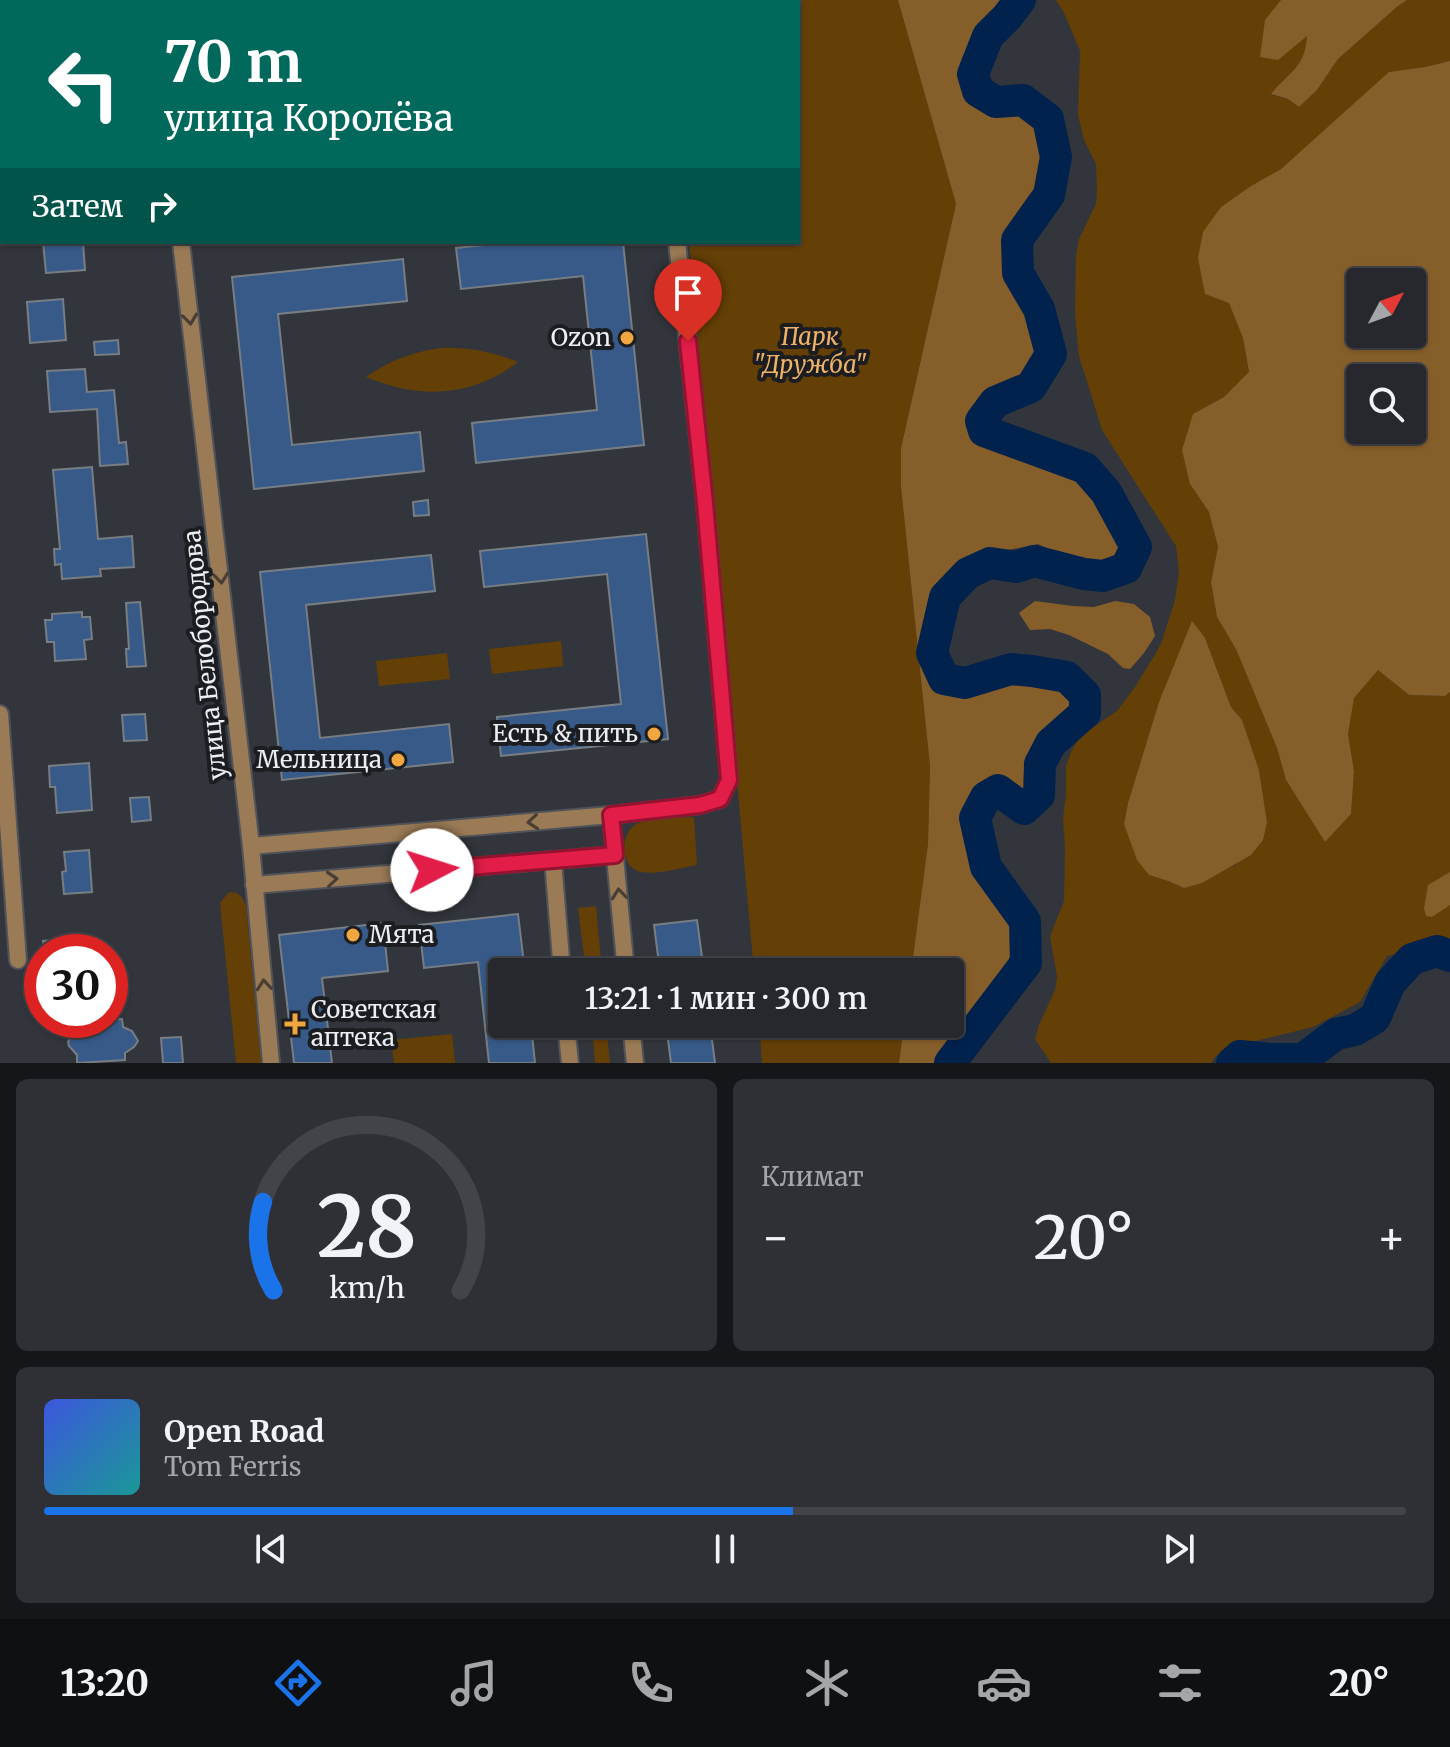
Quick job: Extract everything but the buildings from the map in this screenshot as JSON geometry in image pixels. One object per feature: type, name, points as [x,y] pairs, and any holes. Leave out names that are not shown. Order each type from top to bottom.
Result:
[{"type":"street","name":"улица Белобородова","points":[[181,244],[251,846],[271,1063]]},
{"type":"street","points":[[251,846],[611,815],[700,805],[720,799],[729,780],[705,503],[677,244]]},
{"type":"street","points":[[0,714],[18,960]]},
{"type":"street","points":[[611,815],[625,958]]},
{"type":"street","points":[[254,885],[615,855]]},
{"type":"street","points":[[553,860],[561,958]]},
{"type":"street","points":[[567,1038],[570,1063]]},
{"type":"street","points":[[632,1038],[635,1063]]},
{"type":"green space","name":"Парк \"Дружба\"","points":[[800,0],[898,0],[956,204],[901,448],[901,487],[930,766],[928,844],[913,958],[753,958],[689,244],[800,244]]},
{"type":"green space","points":[[1056,0],[1281,0],[1265,21],[1307,35],[1306,54],[1296,70],[1282,81],[1272,95],[1288,99],[1299,107],[1317,90],[1338,59],[1398,6],[1407,0],[1450,0],[1450,61],[1389,73],[1281,169],[1251,186],[1229,302],[1243,338],[1249,373],[1224,397],[1193,414],[1190,484],[1209,512],[1218,547],[1211,582],[1217,617],[1236,648],[1277,748],[1286,780],[1325,841],[1351,814],[1354,771],[1348,734],[1354,697],[1378,670],[1409,695],[1445,696],[1450,692],[1450,944],[1387,956],[1360,1002],[1313,1027],[1247,1043],[1216,1056],[1211,1063],[1051,1063],[1035,1039],[1055,990],[1057,977],[1050,936],[1064,901],[1066,766],[1078,740],[1117,711],[1156,653],[1175,600],[1179,571],[1176,546],[1102,430],[1079,356],[1075,312],[1076,255],[1079,239],[1096,204],[1096,164],[1084,140],[1078,115],[1080,51]],"holes":[[[1205,638],[1231,707],[1242,720],[1259,770],[1267,822],[1235,865],[1184,888],[1149,875],[1124,824],[1128,803],[1159,702]]]},
{"type":"green space","points":[[440,348],[480,351],[518,362],[482,383],[444,391],[405,389],[366,377],[401,358]]},
{"type":"green space","points":[[561,641],[563,666],[492,674],[489,649]]},
{"type":"green space","points":[[447,653],[450,679],[379,686],[376,661]]},
{"type":"green space","points":[[694,817],[697,865],[648,873],[629,864],[624,849],[632,827],[644,821]]},
{"type":"green space","points":[[229,892],[240,895],[246,905],[261,1063],[236,1063],[220,903]]},
{"type":"green space","points":[[596,906],[601,958],[584,958],[578,908]]},
{"type":"green space","points":[[452,1034],[455,1063],[394,1063],[391,1040]]},
{"type":"green space","points":[[593,1038],[607,1038],[610,1063],[595,1063]]},
{"type":"green space","points":[[760,1038],[902,1038],[899,1063],[762,1063]]},
{"type":"shaded area","points":[[898,0],[1008,0],[998,16],[970,46],[966,87],[980,101],[999,109],[1020,110],[1036,124],[1047,143],[1047,164],[1033,202],[1012,237],[1009,257],[1019,297],[1033,313],[1039,333],[1039,353],[1029,373],[979,416],[980,436],[1014,457],[1079,474],[1093,489],[1112,527],[1125,543],[1118,563],[1097,564],[1057,553],[1038,544],[998,552],[979,560],[936,615],[942,684],[960,693],[1018,674],[1059,679],[1076,689],[1077,710],[1033,752],[1035,774],[1027,794],[1008,788],[987,790],[971,802],[968,823],[977,864],[990,879],[1009,918],[1015,939],[1003,979],[956,1053],[946,1063],[899,1063],[902,1038],[964,1038],[964,958],[913,958],[928,844],[930,766],[901,487],[901,448],[956,204]]},
{"type":"shaded area","points":[[1281,0],[1407,0],[1338,59],[1317,90],[1299,107],[1288,99],[1271,94],[1299,63],[1307,36],[1278,60],[1260,57],[1265,20]]},
{"type":"shaded area","points":[[1450,61],[1450,692],[1445,696],[1409,695],[1378,670],[1354,698],[1348,734],[1354,771],[1351,814],[1325,842],[1286,780],[1277,748],[1236,649],[1217,617],[1211,582],[1218,547],[1209,512],[1190,484],[1182,450],[1193,414],[1224,397],[1249,372],[1243,338],[1229,303],[1205,294],[1198,258],[1203,232],[1221,207],[1281,169],[1389,72]]},
{"type":"shaded area","points":[[1035,601],[1094,607],[1115,601],[1134,604],[1150,617],[1155,636],[1130,669],[1123,668],[1108,654],[1069,635],[1050,629],[1030,630],[1019,613]]},
{"type":"shaded area","points":[[1192,621],[1205,638],[1231,707],[1242,720],[1259,770],[1267,822],[1263,840],[1251,855],[1202,883],[1184,888],[1149,875],[1137,860],[1124,824],[1159,702]]},
{"type":"shaded area","points":[[1450,872],[1450,905],[1432,917],[1426,916],[1424,908],[1428,885]]},
{"type":"waterway","points":[[950,1063],[1026,963],[1025,921],[986,867],[975,818],[986,797],[998,790],[1024,809],[1039,795],[1040,764],[1051,743],[1085,713],[1085,695],[1067,677],[1032,671],[1011,669],[965,683],[944,679],[932,653],[945,597],[968,573],[990,563],[1016,567],[1034,561],[1103,576],[1126,568],[1136,547],[1106,492],[1085,468],[984,431],[981,421],[995,402],[1031,387],[1051,354],[1039,309],[1018,273],[1017,240],[1049,195],[1056,157],[1048,119],[1023,100],[996,102],[978,91],[973,74],[988,36],[1020,0]]},
{"type":"waterway","points":[[1232,1063],[1240,1056],[1303,1059],[1336,1034],[1355,1030],[1375,1018],[1390,983],[1412,959],[1437,951],[1450,956]]},
{"type":"place","name":"Ozon","points":[[627,338]]},
{"type":"place","name":"Есть & пить","points":[[654,734]]},
{"type":"place","name":"Мельница","points":[[398,760]]},
{"type":"place","name":"Мята","points":[[353,935]]},
{"type":"place","name":"Советская аптека","points":[[295,1024]]},
{"type":"route","points":[[432,870],[615,855],[611,815],[700,805],[720,799],[729,780],[688,341]]}]
